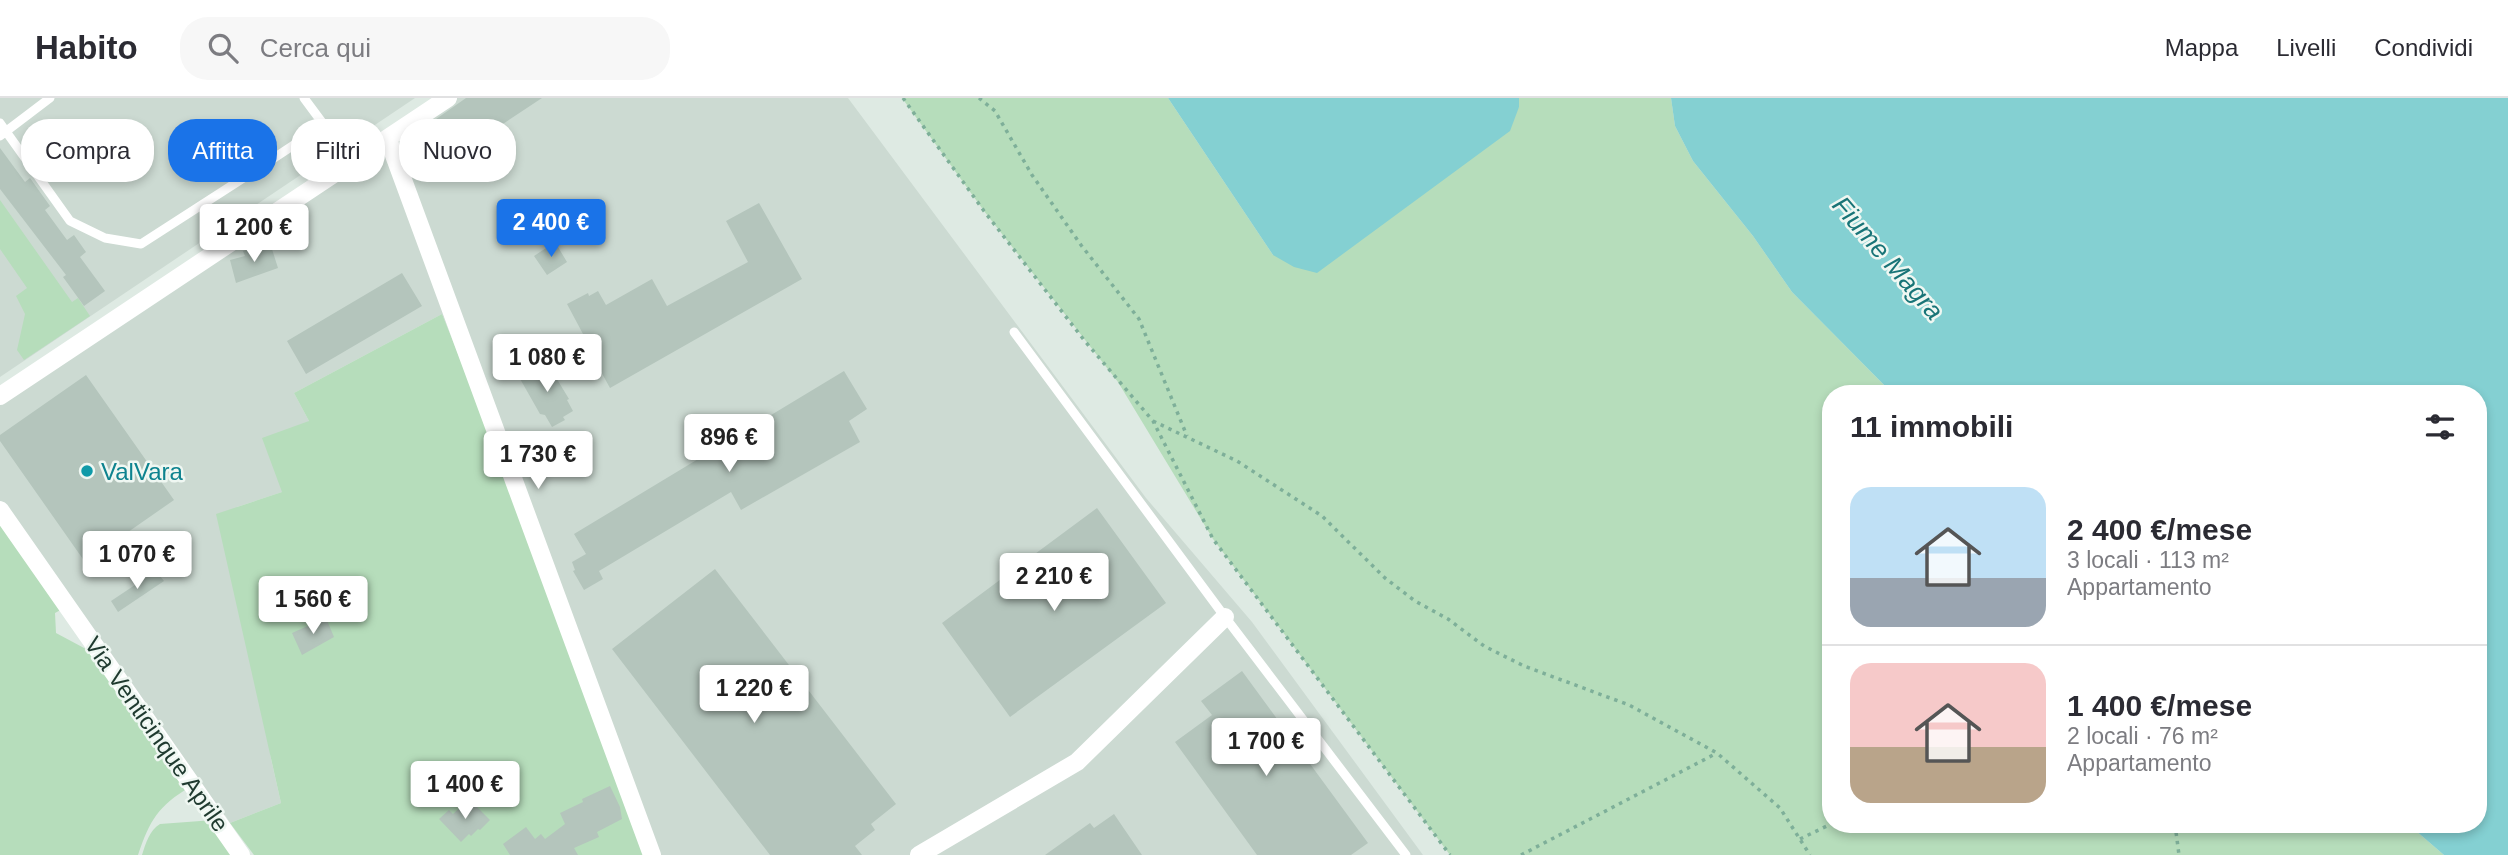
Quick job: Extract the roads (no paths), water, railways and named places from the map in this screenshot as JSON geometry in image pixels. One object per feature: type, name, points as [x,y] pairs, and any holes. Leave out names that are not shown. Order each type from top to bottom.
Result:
[{"type":"street","points":[[0,396],[448,98]]},
{"type":"street","points":[[387,139],[652,855]]},
{"type":"street","name":"Via Venticinque Aprile","points":[[0,510],[241,855]]},
{"type":"street","points":[[919,855],[1077,762],[1225,617]]},
{"type":"lane","points":[[50,98],[2,130],[70,221],[105,238],[141,244],[237,182]]},
{"type":"lane","points":[[277,156],[324,125],[304,98]]},
{"type":"lane","points":[[1014,332],[1406,855]]},
{"type":"water","points":[[1168,98],[1519,98],[1519,107],[1510,131],[1317,273],[1294,267],[1273,255]]},
{"type":"water","name":"Fiume Magra","points":[[1671,98],[2508,98],[2508,855],[2444,855],[2418,833],[2487,833],[2487,385],[1884,385],[1792,292],[1753,236],[1693,161],[1675,126]]},
{"type":"place","name":"ValVara","points":[[87,471]]}]
